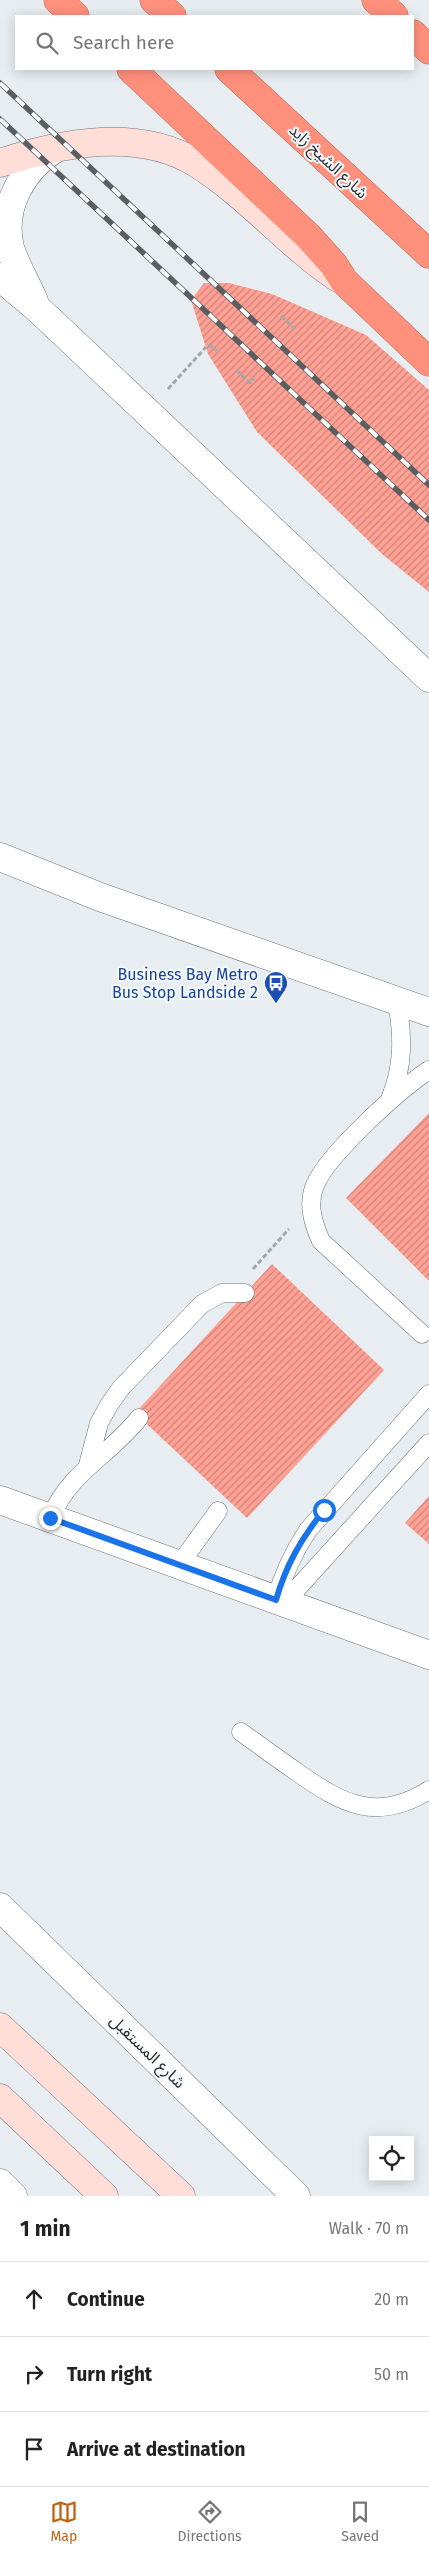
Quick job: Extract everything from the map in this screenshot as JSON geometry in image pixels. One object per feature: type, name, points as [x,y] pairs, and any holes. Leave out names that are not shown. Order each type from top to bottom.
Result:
[{"type":"highway","points":[[58,0],[74,15]]},
{"type":"highway","points":[[154,0],[171,15]]},
{"type":"highway","points":[[376,0],[393,15]]},
{"type":"highway","points":[[414,35],[429,50]]},
{"type":"highway","points":[[132,70],[308,236],[328,257],[344,281],[429,362]]},
{"type":"highway","name":"شارع الشيخ زايد","points":[[230,70],[429,254]]},
{"type":"main road","points":[[0,163],[56,148],[120,143],[146,145],[171,151],[195,162],[216,177],[312,260],[344,281]]},
{"type":"main road","points":[[0,2027],[181,2196]]},
{"type":"main road","points":[[0,2098],[104,2196]]},
{"type":"street","points":[[38,309],[9,247],[6,227],[8,208],[15,189],[26,172],[39,158],[56,148]]},
{"type":"street","points":[[0,277],[38,309],[429,678]]},
{"type":"street","points":[[0,857],[100,897],[429,1012]]},
{"type":"street","points":[[0,1500],[429,1655]]},
{"type":"street","name":"شارع المستقبل","points":[[0,1907],[296,2196]]},
{"type":"street","points":[[0,2184],[13,2196]]},
{"type":"lane","points":[[389,1102],[400,1070],[402,1054],[400,1021],[396,1001]]},
{"type":"lane","points":[[422,1334],[321,1241],[313,1224],[311,1205],[315,1186],[324,1169],[389,1102],[429,1070]]},
{"type":"lane","points":[[88,1465],[99,1423],[121,1388],[202,1304],[211,1297],[239,1292]]},
{"type":"lane","points":[[280,1602],[286,1568],[308,1530],[429,1394]]},
{"type":"lane","points":[[50,1518],[66,1489],[88,1465],[107,1452],[139,1418]]},
{"type":"lane","points":[[280,1602],[429,1443]]},
{"type":"lane","points":[[179,1565],[218,1511]]},
{"type":"lane","points":[[241,1732],[327,1793],[354,1805],[383,1808],[412,1801],[429,1790]]},
{"type":"path","points":[[281,316],[295,329]]},
{"type":"path","points":[[209,344],[217,352]]},
{"type":"path","points":[[236,370],[250,383],[254,378]]},
{"type":"path","points":[[239,1292],[311,1205]]},
{"type":"building","points":[[204,283],[229,283],[272,294],[366,335],[429,390],[429,592],[382,554],[257,432],[208,354],[191,300]]},
{"type":"building","points":[[429,1113],[429,1281],[346,1198]]},
{"type":"building","points":[[272,1264],[384,1370],[247,1518],[135,1413]]},
{"type":"building","points":[[429,1496],[429,1544],[405,1523]]},
{"type":"railway","points":[[0,83],[429,485]]},
{"type":"railway","points":[[0,119],[429,520]]},
{"type":"place","name":"Business Bay Metro Bus Stop Landside 2","points":[[276,1004]]},
{"type":"route","points":[[50,1518],[276,1600],[283,1576],[294,1552],[324,1510]]}]
